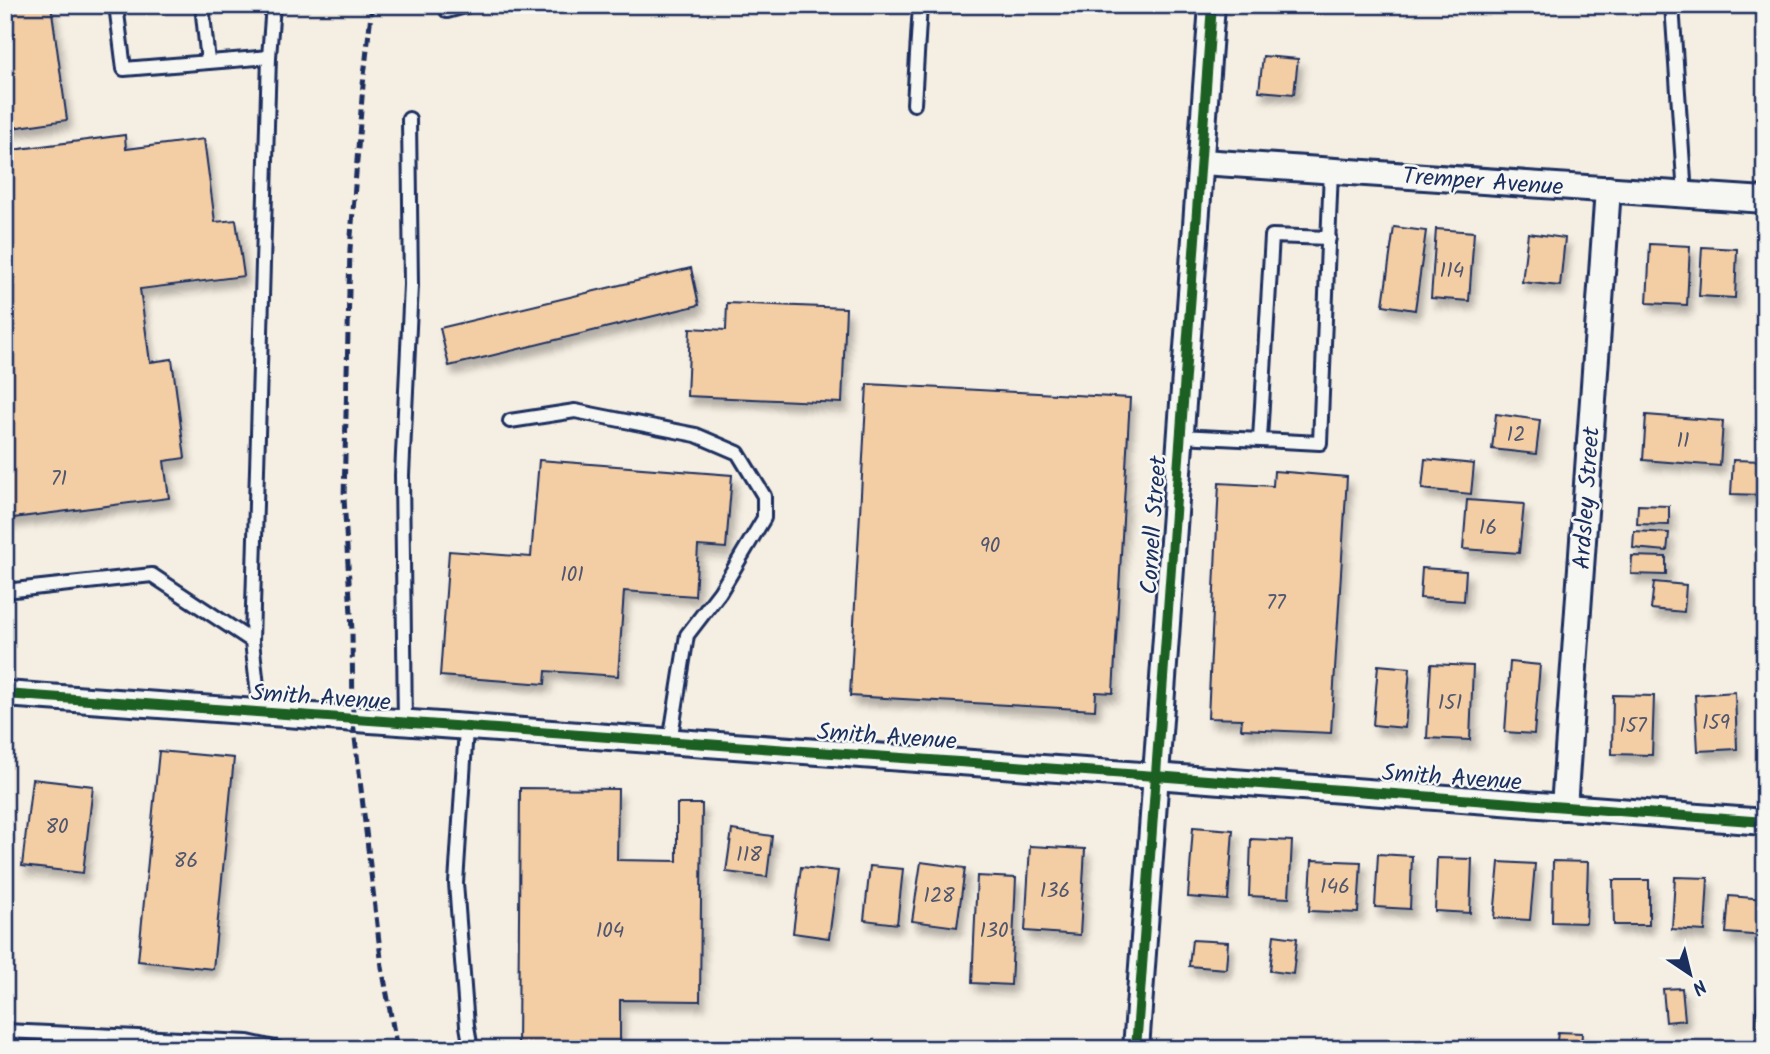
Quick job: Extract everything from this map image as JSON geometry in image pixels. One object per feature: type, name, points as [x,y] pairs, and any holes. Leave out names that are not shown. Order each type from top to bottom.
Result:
[{"type":"street","name":"Cornell Street","points":[[1136,1049],[1212,5]]},
{"type":"street","name":"Tremper Avenue","points":[[1202,162],[1765,200]]},
{"type":"street","name":"Ardsley Street","points":[[1564,807],[1608,189]]},
{"type":"street","name":"Smith Avenue","points":[[5,694],[1765,822]]},
{"type":"lane","points":[[116,5],[124,69],[269,57]]},
{"type":"lane","points":[[202,5],[208,62]]},
{"type":"lane","points":[[261,714],[252,641],[269,57],[273,5]]},
{"type":"lane","points":[[447,11],[469,5]]},
{"type":"lane","points":[[914,104],[920,5]]},
{"type":"lane","points":[[1672,5],[1685,195]]},
{"type":"lane","points":[[405,724],[402,475],[411,285],[409,119]]},
{"type":"lane","points":[[1180,436],[1320,443],[1331,170]]},
{"type":"lane","points":[[1260,439],[1272,236],[1329,238]]},
{"type":"lane","points":[[510,421],[575,411],[696,435],[738,453],[764,496],[764,518],[720,592],[687,635],[670,742]]},
{"type":"lane","points":[[5,591],[152,576],[252,641]]},
{"type":"lane","points":[[466,729],[456,883],[471,1049]]},
{"type":"lane","points":[[5,1031],[164,1044],[248,1042],[279,1049]]},
{"type":"building","points":[[5,5],[51,5],[67,120],[5,129]]},
{"type":"building","points":[[1263,56],[1298,59],[1294,94],[1259,91]]},
{"type":"building","points":[[125,135],[126,149],[204,139],[215,222],[236,220],[244,276],[140,289],[150,362],[172,359],[185,458],[164,461],[169,498],[5,519],[5,151]]},
{"type":"building","points":[[1394,227],[1426,231],[1415,310],[1383,305]]},
{"type":"building","points":[[1436,229],[1474,232],[1469,301],[1431,298]]},
{"type":"building","points":[[1528,233],[1565,238],[1560,286],[1522,282]]},
{"type":"building","points":[[1650,244],[1690,246],[1687,305],[1647,303]]},
{"type":"building","points":[[1702,247],[1737,249],[1735,298],[1699,296]]},
{"type":"building","points":[[691,268],[699,305],[449,366],[440,328]]},
{"type":"building","points":[[727,303],[846,308],[842,403],[687,396],[690,328],[726,330]]},
{"type":"building","points":[[867,384],[1130,398],[1113,693],[1096,692],[1095,710],[850,696]]},
{"type":"building","points":[[1496,414],[1540,420],[1536,454],[1492,449]]},
{"type":"building","points":[[1646,415],[1723,421],[1720,466],[1643,460]]},
{"type":"building","points":[[1425,459],[1474,464],[1471,494],[1422,489]]},
{"type":"building","points":[[539,460],[732,475],[726,548],[698,546],[695,596],[624,591],[618,676],[546,671],[545,684],[440,676],[449,551],[531,557]]},
{"type":"building","points":[[1733,460],[1764,461],[1762,495],[1731,494]]},
{"type":"building","points":[[1274,471],[1347,477],[1331,733],[1241,729],[1242,719],[1208,718],[1219,483],[1273,486]]},
{"type":"building","points":[[1467,500],[1524,504],[1519,553],[1463,549]]},
{"type":"building","points":[[1638,505],[1669,506],[1669,525],[1637,524]]},
{"type":"building","points":[[1634,531],[1669,533],[1667,551],[1633,548]]},
{"type":"building","points":[[1632,556],[1666,557],[1666,575],[1631,574]]},
{"type":"building","points":[[1422,568],[1466,571],[1464,601],[1420,598]]},
{"type":"building","points":[[1654,582],[1686,585],[1684,612],[1651,609]]},
{"type":"building","points":[[1510,662],[1540,665],[1534,734],[1505,732]]},
{"type":"building","points":[[1431,664],[1473,666],[1470,740],[1427,738]]},
{"type":"building","points":[[1378,665],[1410,668],[1405,728],[1373,725]]},
{"type":"building","points":[[1735,692],[1737,749],[1698,751],[1695,695]]},
{"type":"building","points":[[1613,695],[1654,696],[1652,755],[1612,754]]},
{"type":"building","points":[[159,751],[234,758],[213,969],[138,961]]},
{"type":"building","points":[[32,779],[93,786],[83,873],[22,866]]},
{"type":"building","points":[[520,788],[618,789],[617,860],[677,861],[677,804],[702,804],[700,1001],[620,1000],[620,1049],[518,1049]]},
{"type":"building","points":[[1193,827],[1233,830],[1228,900],[1188,897]]},
{"type":"building","points":[[732,830],[772,836],[767,877],[726,872]]},
{"type":"building","points":[[1251,839],[1292,841],[1289,898],[1249,896]]},
{"type":"building","points":[[1030,846],[1085,849],[1080,935],[1025,931]]},
{"type":"building","points":[[1378,854],[1412,856],[1410,909],[1375,907]]},
{"type":"building","points":[[1437,858],[1472,859],[1470,913],[1435,911]]},
{"type":"building","points":[[1312,860],[1361,862],[1358,913],[1309,911]]},
{"type":"building","points":[[1553,861],[1588,862],[1586,923],[1552,922]]},
{"type":"building","points":[[921,862],[965,868],[957,927],[912,921]]},
{"type":"building","points":[[1499,862],[1535,864],[1530,920],[1494,918]]},
{"type":"building","points":[[870,866],[903,869],[897,924],[864,920]]},
{"type":"building","points":[[801,867],[838,871],[829,938],[793,933]]},
{"type":"building","points":[[977,876],[1016,878],[1011,985],[972,983]]},
{"type":"building","points":[[1675,877],[1708,878],[1705,931],[1672,929]]},
{"type":"building","points":[[1613,880],[1649,880],[1649,925],[1614,925]]},
{"type":"building","points":[[1729,896],[1765,899],[1765,936],[1726,933]]},
{"type":"building","points":[[1274,935],[1297,938],[1293,974],[1270,971]]},
{"type":"building","points":[[1192,940],[1228,942],[1226,969],[1189,966]]},
{"type":"building","points":[[1682,988],[1685,1020],[1666,1022],[1663,989]]},
{"type":"building","points":[[1758,993],[1765,993],[1765,1026],[1756,1026]]},
{"type":"building","points":[[1558,1032],[1582,1033],[1581,1049],[1556,1049]]},
{"type":"railway","points":[[372,5],[350,249],[344,498],[352,631],[353,721],[382,967],[397,1049]]},
{"type":"cycle path","points":[[1136,1049],[1212,5]]},
{"type":"cycle path","points":[[5,694],[1765,822]]}]
